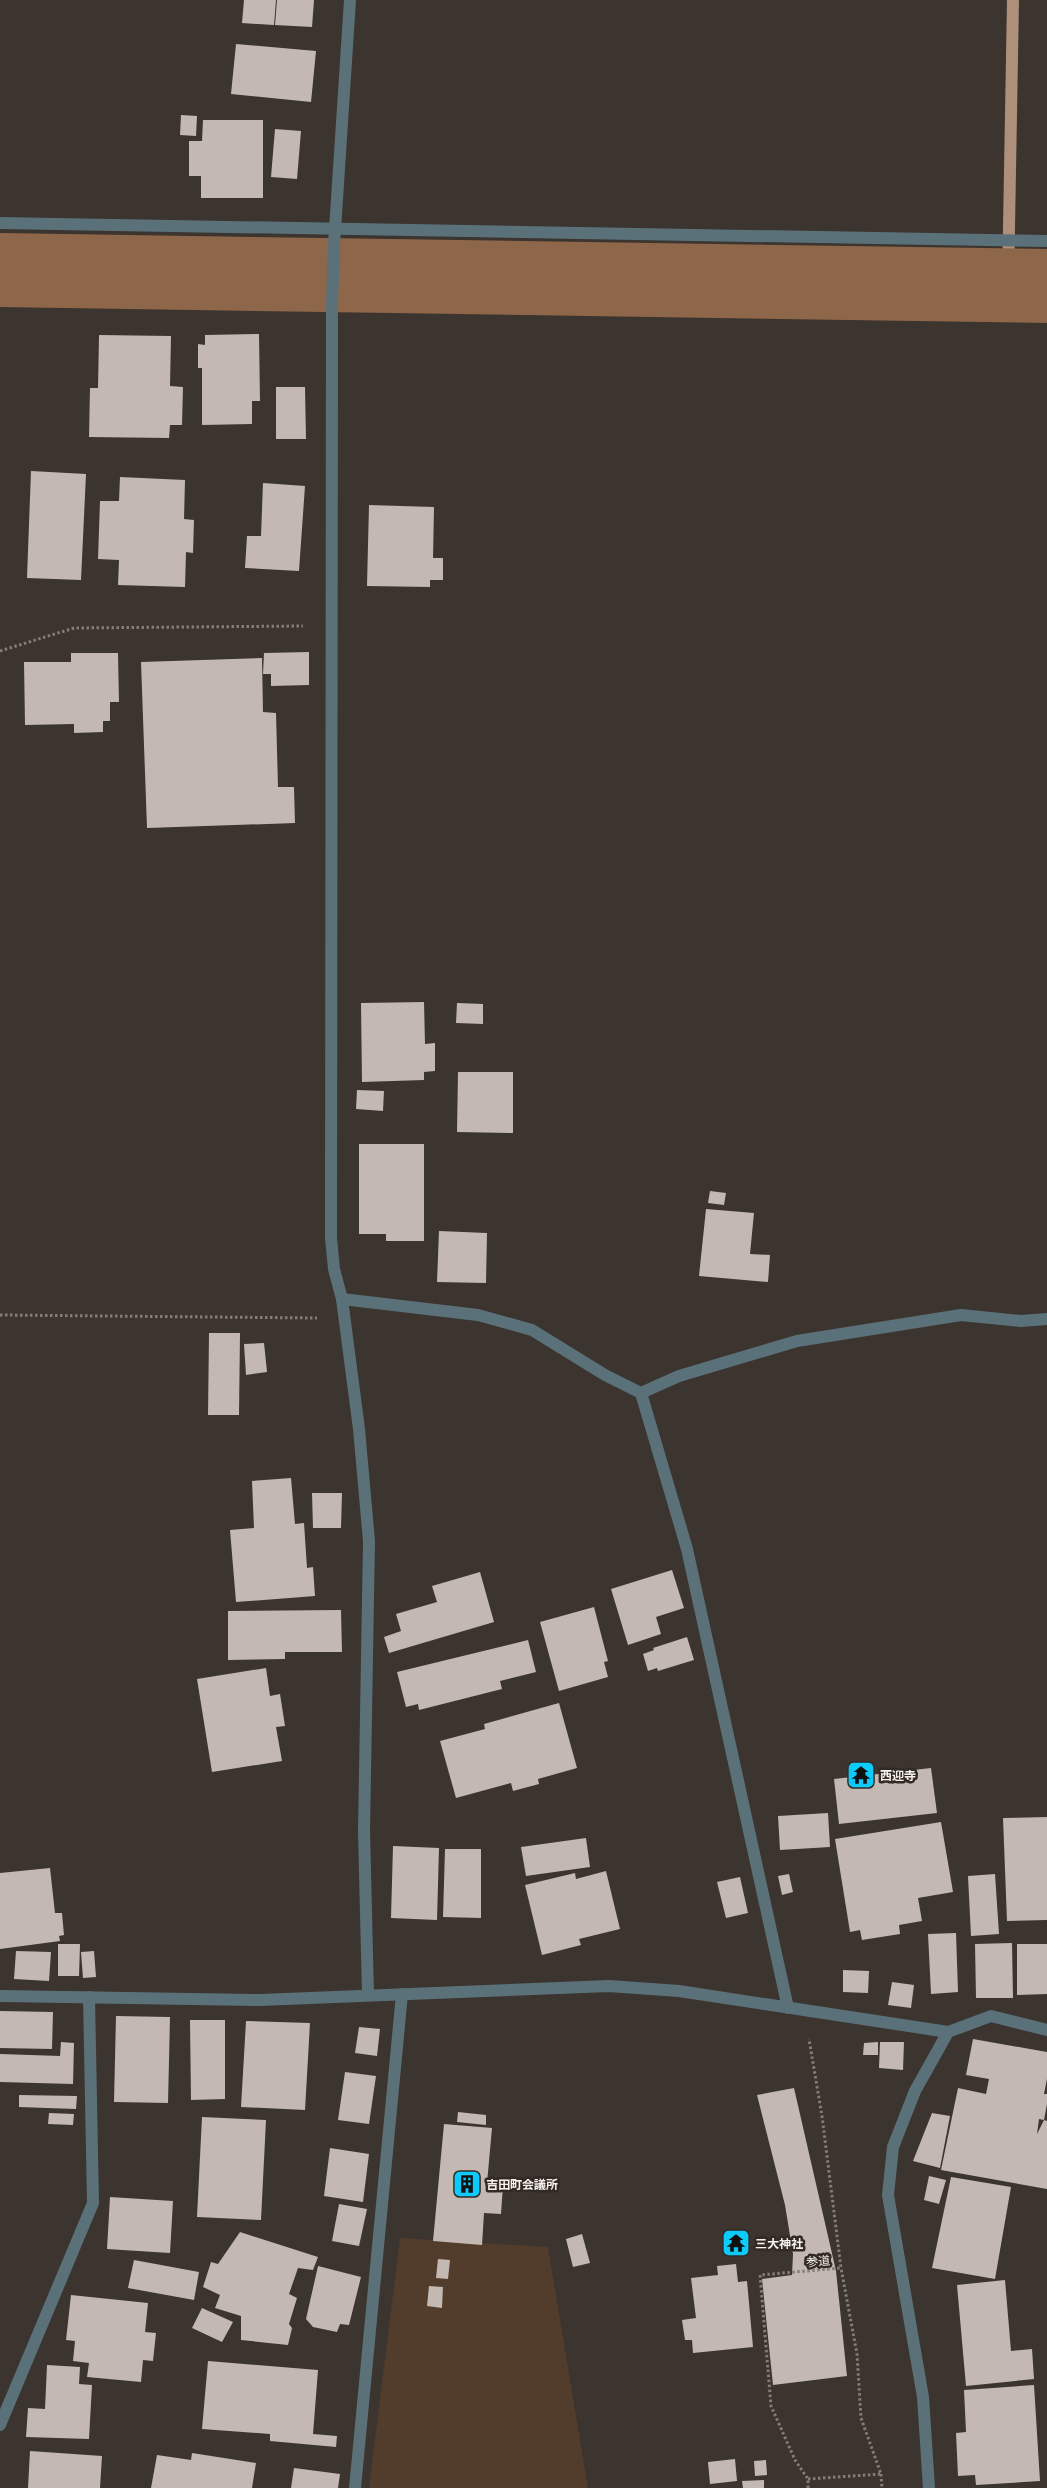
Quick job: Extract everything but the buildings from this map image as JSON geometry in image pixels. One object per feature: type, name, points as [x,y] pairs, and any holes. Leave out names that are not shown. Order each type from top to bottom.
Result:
[{"type":"street","points":[[350,0],[332,304],[331,1238],[334,1269],[345,1318],[359,1429],[369,1541],[364,1812],[368,1995]]},
{"type":"street","points":[[0,223],[1047,241]]},
{"type":"street","points":[[342,1299],[478,1315],[532,1330],[605,1375],[641,1393],[687,1549],[788,2008]]},
{"type":"street","points":[[641,1393],[678,1376],[797,1341],[961,1315],[1021,1321],[1047,1319]]},
{"type":"street","points":[[0,1996],[260,2000],[609,1986],[679,1991],[948,2032],[991,2016],[1047,2030]]},
{"type":"street","points":[[354,2488],[402,1994]]},
{"type":"street","points":[[0,2425],[94,2203],[89,1997]]},
{"type":"street","points":[[930,2488],[923,2397],[888,2195],[894,2146],[915,2091],[948,2032]]},
{"type":"path","points":[[0,651],[74,628],[332,626]]},
{"type":"path","points":[[0,1315],[345,1318]]},
{"type":"path","name":"参道","points":[[806,2011],[810,2056],[822,2116],[841,2268],[760,2275],[771,2406],[795,2460],[808,2479]]},
{"type":"path","points":[[841,2268],[857,2354],[861,2418],[881,2474],[882,2488]]},
{"type":"path","points":[[808,2488],[808,2479],[881,2474]]},
{"type":"shaded area","points":[[400,2238],[548,2247],[588,2488],[369,2488]]},
{"type":"waterway","points":[[1008,285],[1013,0]]},
{"type":"waterway","points":[[0,270],[1047,286]]},
{"type":"place","name":"西迎寺","points":[[861,1775]]},
{"type":"place","name":"吉田町会議所","points":[[467,2184]]},
{"type":"place","name":"三大神社","points":[[736,2243]]}]
